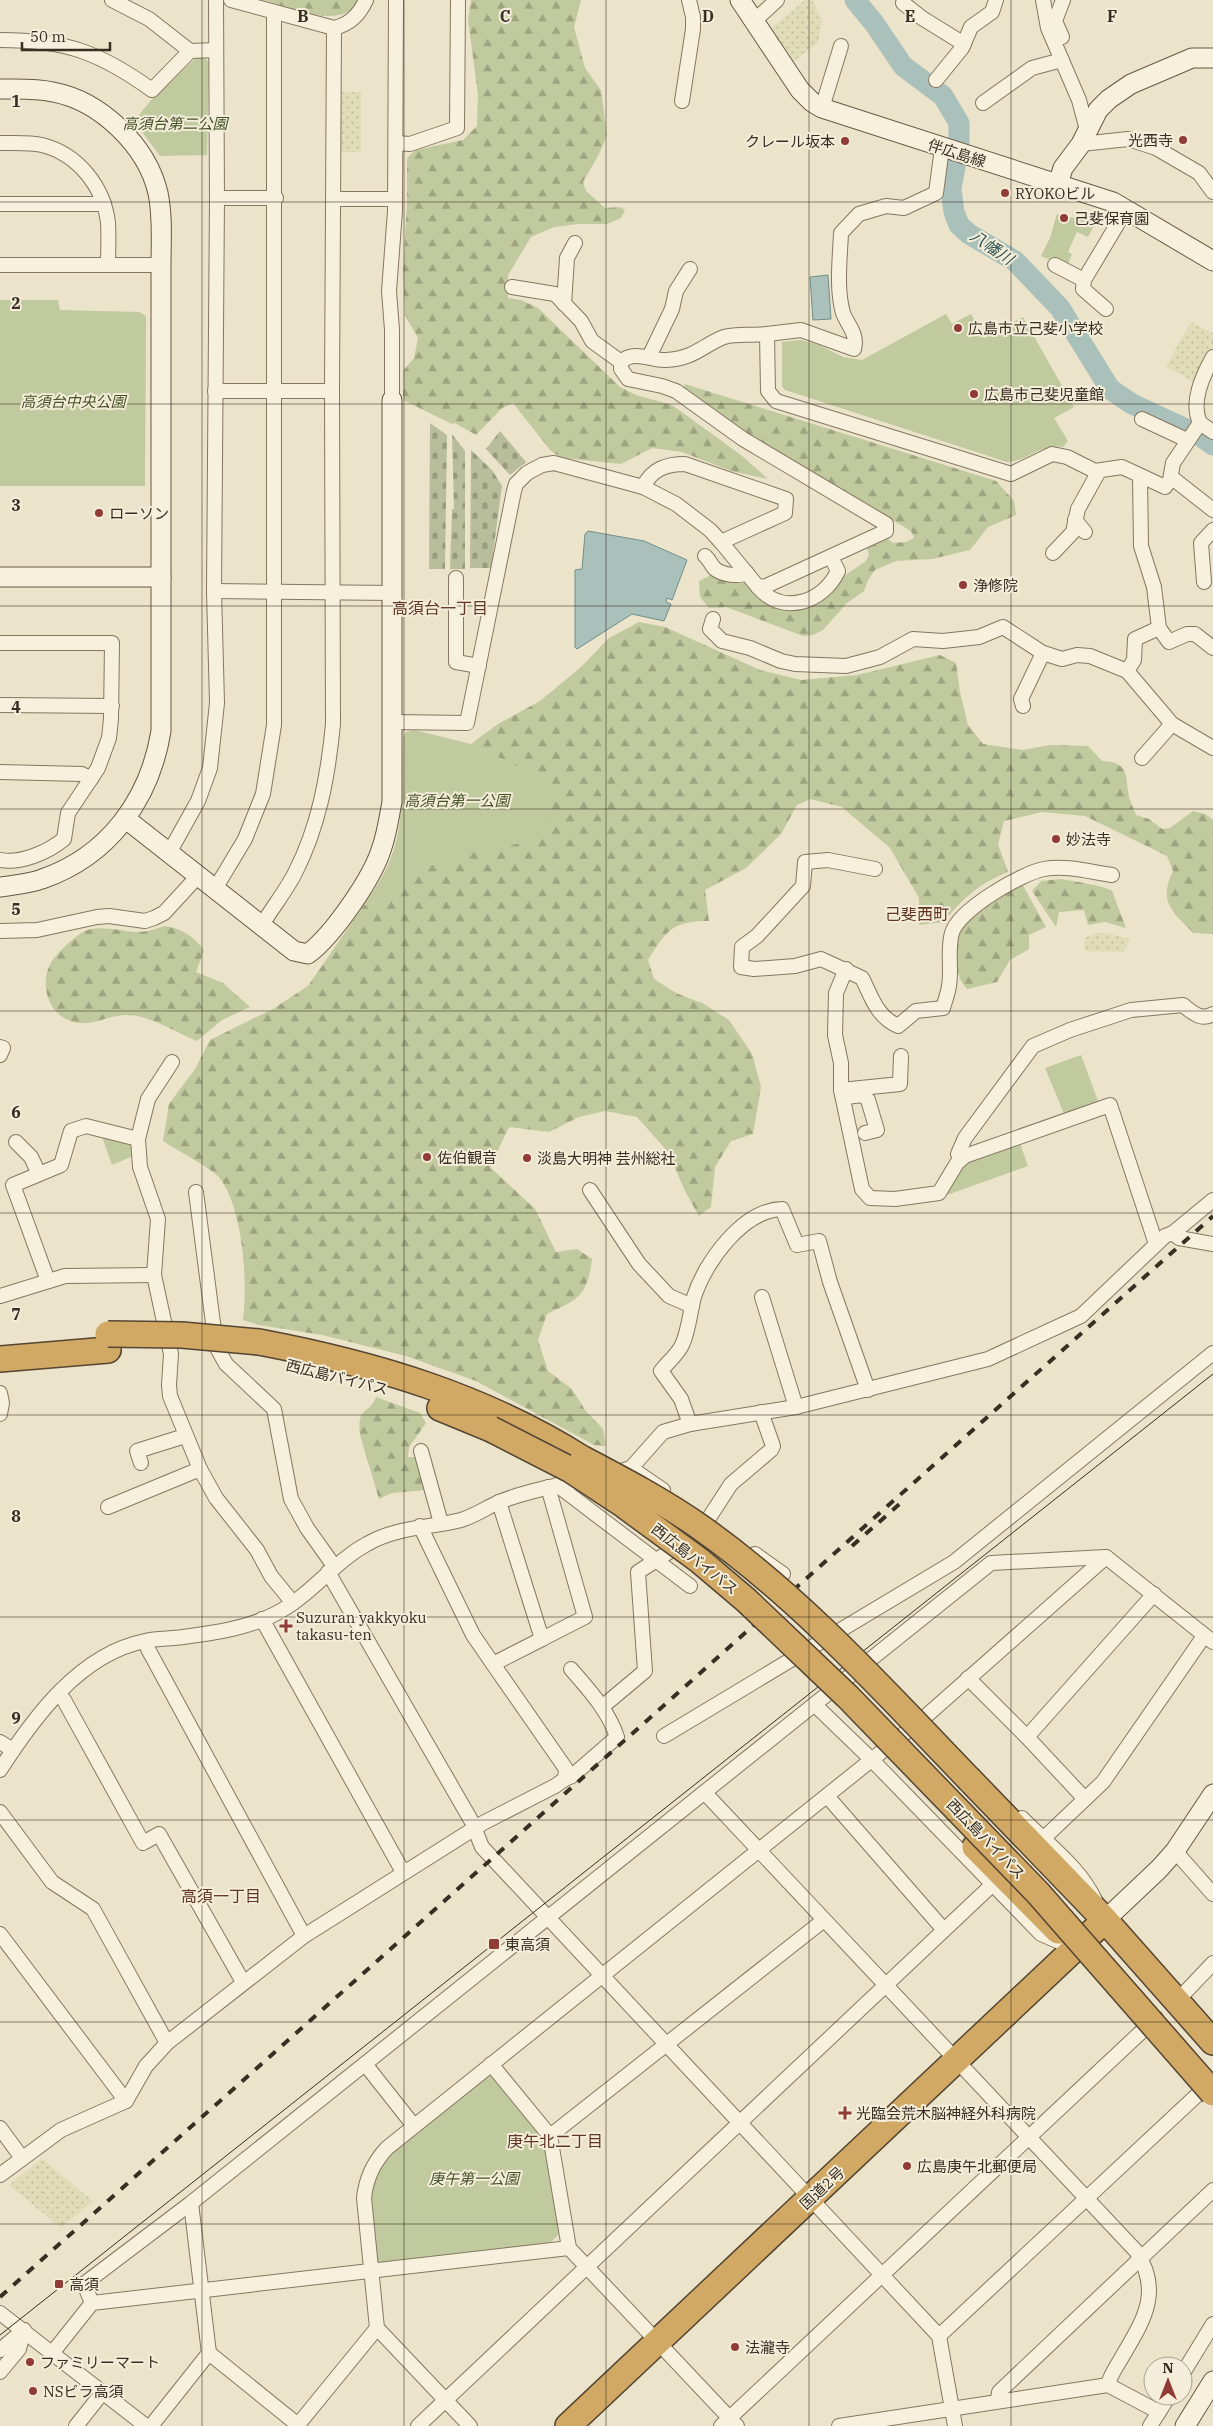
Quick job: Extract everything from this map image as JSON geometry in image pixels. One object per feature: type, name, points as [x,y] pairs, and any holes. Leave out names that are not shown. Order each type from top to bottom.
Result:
[{"type":"highway","name":"西広島バイパス","points":[[0,1342],[108,1342],[184,1351],[258,1350],[358,1363],[406,1377],[498,1412],[545,1435],[665,1513],[757,1589],[813,1642],[1050,1884],[1213,2071]]},
{"type":"highway","name":"西広島バイパス","points":[[0,1359],[108,1342]]},
{"type":"highway","name":"西広島バイパス","points":[[258,1350],[407,1396],[491,1429],[571,1470],[671,1538],[746,1600],[848,1697],[1038,1893],[1213,2093]]},
{"type":"highway","points":[[583,1458],[670,1507],[702,1528],[778,1589],[872,1678],[1105,1920],[1213,2075]]},
{"type":"highway","points":[[671,1538],[686,1563],[794,1663],[1074,1949],[1168,2008],[1213,2042]]},
{"type":"highway","name":"国道2号","points":[[568,2426],[1105,1920]]},
{"type":"street","points":[[112,0],[150,19],[190,50],[216,50]]},
{"type":"street","points":[[169,853],[198,801],[210,768],[216,703],[214,591],[217,198],[216,0]]},
{"type":"street","points":[[231,0],[334,28],[345,26],[355,18],[366,0]]},
{"type":"street","points":[[126,819],[294,951],[308,954],[319,946],[366,883],[382,848],[392,802],[392,330],[389,292],[395,199],[396,0]]},
{"type":"street","points":[[396,143],[410,144],[457,128],[458,0]]},
{"type":"street","points":[[682,101],[693,29],[693,17],[689,0]]},
{"type":"street","name":"伴広島線","points":[[740,0],[800,90],[812,102],[822,108],[951,151],[1096,195],[1127,208],[1213,261]]},
{"type":"street","points":[[754,21],[777,0]]},
{"type":"street","points":[[936,80],[964,44],[972,27],[990,15],[996,0]]},
{"type":"street","points":[[1043,0],[1048,28],[1079,100]]},
{"type":"street","points":[[1063,0],[1055,21],[1072,66],[1084,137]]},
{"type":"street","points":[[903,3],[922,18],[964,44]]},
{"type":"street","points":[[215,889],[245,839],[263,794],[270,760],[274,725],[273,592],[276,198],[274,12]]},
{"type":"street","points":[[262,925],[295,874],[320,812],[329,766],[333,724],[334,28]]},
{"type":"street","points":[[0,40],[38,40],[84,50],[129,73],[152,90],[190,50]]},
{"type":"street","points":[[822,108],[840,46]]},
{"type":"street","points":[[1058,184],[1064,168],[1102,105],[1123,88],[1192,58],[1213,58]]},
{"type":"street","points":[[982,103],[1032,68],[1062,60]]},
{"type":"street","points":[[0,89],[53,92],[73,98],[102,114],[130,140],[147,165],[158,192],[161,214],[160,731],[150,774],[143,791],[126,819],[102,846],[81,860],[42,879],[0,886]]},
{"type":"street","points":[[1084,137],[1128,139],[1156,148],[1199,173],[1213,192]]},
{"type":"street","points":[[0,143],[42,145],[68,157],[88,174],[104,204],[108,224],[108,265]]},
{"type":"street","points":[[622,362],[633,356],[662,360],[677,358],[697,353],[727,337],[801,330],[854,349],[856,338],[843,312],[840,290],[841,233],[859,214],[886,206],[904,208],[936,193],[938,167],[951,151]]},
{"type":"street","points":[[217,198],[276,198]]},
{"type":"street","points":[[333,199],[395,199]]},
{"type":"street","points":[[0,204],[104,204]]},
{"type":"street","points":[[1106,309],[1083,289],[1084,280],[1127,208]]},
{"type":"street","points":[[564,304],[567,258],[574,243]]},
{"type":"street","points":[[0,265],[161,266]]},
{"type":"street","points":[[1055,265],[1084,280]]},
{"type":"street","points":[[649,357],[672,308],[676,291],[690,269]]},
{"type":"street","points":[[512,287],[551,292],[581,321],[592,341],[622,362]]},
{"type":"street","points":[[767,334],[768,391],[776,401],[1011,474],[1052,454],[1067,457],[1099,471],[1122,467],[1165,487],[1171,477],[1173,463],[1193,432],[1199,386],[1213,356]]},
{"type":"street","points":[[622,362],[622,371],[628,379],[676,391],[743,438],[886,524],[886,531],[766,586],[758,587]]},
{"type":"street","points":[[215,391],[332,391]]},
{"type":"street","points":[[1142,419],[1193,432],[1213,432]]},
{"type":"street","points":[[392,722],[467,723],[512,497],[516,484],[522,476],[537,467],[554,463],[643,487],[676,504],[721,542],[764,595],[779,600],[794,603],[809,601],[820,595],[838,572],[831,557]]},
{"type":"street","points":[[643,487],[648,478],[658,470],[670,465],[686,464],[786,498],[785,513],[721,542]]},
{"type":"street","points":[[1054,553],[1073,532],[1078,509],[1099,471]]},
{"type":"street","points":[[1140,476],[1141,546],[1154,587],[1159,628],[1169,642],[1188,634],[1195,634],[1213,648]]},
{"type":"street","points":[[1171,477],[1213,510]]},
{"type":"street","points":[[1075,520],[1085,532]]},
{"type":"street","points":[[1204,582],[1201,543],[1213,530]]},
{"type":"street","points":[[705,556],[713,567],[720,572],[740,576],[747,573]]},
{"type":"street","points":[[0,577],[161,577]]},
{"type":"street","points":[[456,578],[456,662],[478,666]]},
{"type":"street","points":[[214,591],[392,593]]},
{"type":"street","points":[[713,619],[710,629],[722,642],[750,648],[781,661],[795,664],[846,666],[880,657],[913,639],[943,641],[978,637],[1003,626],[1042,652],[1062,659],[1078,655],[1090,656],[1127,671],[1172,724],[1213,748]]},
{"type":"street","points":[[1127,671],[1134,660],[1134,639],[1159,628]]},
{"type":"street","points":[[0,643],[112,643],[112,706],[109,738],[104,756],[91,780],[68,813],[64,839],[46,851],[31,856],[14,860],[0,860]]},
{"type":"street","points":[[1023,706],[1021,699],[1042,652]]},
{"type":"street","points":[[0,705],[112,706]]},
{"type":"street","points":[[1142,758],[1172,724]]},
{"type":"street","points":[[0,772],[82,774],[91,780]]},
{"type":"street","points":[[875,869],[828,860],[806,862],[803,886],[757,936],[742,947],[741,967],[754,969],[795,966],[821,959],[862,978],[872,1002],[883,1016],[898,1026],[916,1011],[943,1008],[949,986],[952,931],[960,919],[983,900],[1022,877],[1043,869],[1069,868],[1112,875]]},
{"type":"street","points":[[0,931],[37,930],[109,916],[145,921],[164,913],[198,876]]},
{"type":"street","points":[[846,969],[836,993],[835,1035],[841,1062],[842,1094],[862,1189],[870,1198],[895,1199],[940,1192],[960,1159],[1110,1105],[1156,1244]]},
{"type":"street","points":[[960,1159],[958,1154],[965,1138],[1033,1046],[1070,1030],[1132,1010],[1183,1005],[1202,1018],[1213,1014]]},
{"type":"street","points":[[0,1047],[3,1048],[0,1055]]},
{"type":"street","points":[[842,1094],[900,1084],[901,1056]]},
{"type":"street","points":[[172,1062],[148,1099],[138,1139],[140,1167],[158,1218],[154,1275],[172,1354],[169,1385],[170,1396],[185,1436],[216,1498],[257,1550],[271,1576],[293,1603]]},
{"type":"street","points":[[842,1094],[863,1095],[868,1100],[877,1130],[865,1133]]},
{"type":"street","points":[[48,1281],[13,1185],[61,1165],[71,1131],[86,1126],[138,1139]]},
{"type":"street","points":[[16,1142],[31,1157],[39,1174]]},
{"type":"street","points":[[590,1190],[639,1264],[669,1296],[692,1306]]},
{"type":"street","points":[[196,1192],[216,1346],[226,1364],[274,1409],[291,1499],[474,1829],[482,1847],[939,2336],[955,2426]]},
{"type":"street","points":[[0,1770],[13,1750],[58,1695],[104,1656],[122,1647],[146,1640],[209,1633],[262,1619],[293,1603],[331,1569],[368,1542],[390,1533],[420,1526],[462,1520],[499,1502],[552,1486],[602,1477],[631,1468],[663,1432],[690,1424],[796,1407],[988,1359],[1081,1316],[1165,1236],[1173,1233],[1213,1200]]},
{"type":"street","points":[[690,1424],[681,1399],[661,1371],[682,1346],[695,1295],[715,1256],[725,1243],[757,1216],[768,1210],[782,1209],[797,1246],[819,1241],[830,1282],[868,1390]]},
{"type":"street","points":[[1173,1233],[1179,1238],[1213,1244]]},
{"type":"street","points":[[0,1296],[66,1276],[154,1275]]},
{"type":"street","points":[[762,1297],[796,1407]]},
{"type":"street","points":[[664,1736],[954,1562],[1213,1354]]},
{"type":"street","points":[[0,1393],[2,1403],[0,1414]]},
{"type":"street","points":[[602,1707],[644,1672],[638,1572],[695,1535],[707,1521],[731,1484],[773,1448],[761,1412]]},
{"type":"street","points":[[141,1463],[137,1451],[185,1436]]},
{"type":"street","points":[[421,1451],[441,1523]]},
{"type":"street","points":[[631,1468],[783,1574]]},
{"type":"street","points":[[108,1507],[200,1469]]},
{"type":"street","points":[[552,1486],[656,1559],[690,1586]]},
{"type":"street","points":[[493,1664],[585,1617],[552,1486]]},
{"type":"street","points":[[499,1502],[542,1639]]},
{"type":"street","points":[[420,1526],[473,1634],[566,1769],[564,1779]]},
{"type":"street","points":[[470,2426],[377,2328],[364,2198],[366,2182],[378,2158],[386,2148],[925,1717],[1106,1556]]},
{"type":"street","points":[[92,2303],[84,2284],[191,2203],[991,1563],[1106,1556],[1208,1639],[1102,1782],[1044,1838]]},
{"type":"street","points":[[1027,1737],[1154,1594]]},
{"type":"street","points":[[262,1619],[403,1872]]},
{"type":"street","points":[[146,1640],[148,1649],[304,1936]]},
{"type":"street","points":[[871,1660],[1087,1883],[1105,1920],[1159,1869],[1175,1851],[1213,1794]]},
{"type":"street","points":[[0,2175],[68,2127],[126,2101],[146,2066],[168,2043],[243,1982],[304,1936],[474,1829],[572,1776],[617,1737],[611,1718],[570,1669]]},
{"type":"street","points":[[968,1678],[1085,1799]]},
{"type":"street","points":[[58,1695],[64,1700],[143,1843],[159,1834],[243,1982]]},
{"type":"street","points":[[815,1705],[871,1759],[1041,1934],[1074,1949]]},
{"type":"street","points":[[0,1742],[13,1750]]},
{"type":"street","points":[[705,1793],[1140,2258],[1148,2283],[1147,2311],[1108,2385]]},
{"type":"street","points":[[827,1796],[944,1930]]},
{"type":"street","points":[[0,1812],[52,1882],[93,1909],[162,2036],[168,2043]]},
{"type":"street","points":[[1175,1851],[1213,1894]]},
{"type":"street","points":[[418,2426],[993,1884]]},
{"type":"street","points":[[550,2136],[824,1920]]},
{"type":"street","points":[[0,1934],[126,2101]]},
{"type":"street","points":[[491,2064],[550,2136],[569,2248],[658,2341],[729,2423],[882,2275],[1168,2008],[1213,1963]]},
{"type":"street","points":[[365,2064],[414,2126]]},
{"type":"street","points":[[939,2336],[1213,2080]]},
{"type":"street","points":[[0,2128],[22,2158]]},
{"type":"street","points":[[998,2400],[999,2392],[1213,2190]]},
{"type":"street","points":[[191,2203],[209,2353],[298,2426],[377,2328]]},
{"type":"street","points":[[53,2352],[92,2303],[201,2292],[569,2248]]},
{"type":"street","points":[[0,2313],[53,2352],[146,2426]]},
{"type":"street","points":[[1193,2357],[1213,2324]]},
{"type":"street","points":[[0,2350],[24,2330]]},
{"type":"street","points":[[0,2372],[19,2349],[24,2330]]},
{"type":"street","points":[[151,2426],[209,2353]]},
{"type":"street","points":[[1185,2426],[1213,2381]]},
{"type":"street","points":[[839,2426],[998,2400],[1108,2385],[1159,2412]]},
{"type":"street","points":[[76,2426],[103,2392]]},
{"type":"street","points":[[1150,2426],[1163,2406]]},
{"type":"shaded area","points":[[805,0],[812,0],[822,19],[818,43],[789,65],[767,32]]},
{"type":"shaded area","points":[[339,92],[361,92],[361,152],[339,152]]},
{"type":"shaded area","points":[[1191,322],[1213,333],[1213,351],[1197,384],[1166,366]]},
{"type":"shaded area","points":[[1097,933],[1106,933],[1130,939],[1124,952],[1084,951],[1085,938]]},
{"type":"shaded area","points":[[42,2159],[93,2201],[61,2228],[9,2185]]},
{"type":"green space","points":[[264,0],[359,0],[352,9],[341,14],[329,16],[302,12]]},
{"type":"green space","points":[[471,0],[581,0],[574,27],[585,68],[601,90],[607,135],[599,154],[583,182],[586,191],[605,208],[620,207],[625,210],[621,218],[607,224],[578,224],[554,227],[531,237],[508,275],[508,298],[521,300],[538,308],[620,387],[636,395],[672,405],[741,455],[768,479],[731,471],[682,452],[652,448],[621,464],[562,458],[551,451],[513,403],[502,408],[476,435],[455,423],[452,424],[403,400],[403,371],[414,358],[418,338],[405,315],[403,273],[407,202],[407,158],[416,150],[463,140],[477,126],[478,95],[468,19]]},
{"type":"green space","name":"高須台第二公園","points":[[197,57],[204,57],[209,62],[207,155],[160,156],[134,121],[153,98]]},
{"type":"green space","points":[[1057,214],[1078,219],[1079,215],[1098,218],[1088,237],[1077,232],[1068,252],[1072,254],[1067,266],[1041,256],[1050,238]]},
{"type":"green space","name":"高須台中央公園","points":[[0,300],[58,300],[60,310],[139,312],[146,316],[145,486],[0,486]]},
{"type":"green space","points":[[946,314],[952,324],[971,314],[984,338],[1023,317],[1074,407],[1054,418],[1068,441],[1063,447],[1046,448],[1022,459],[1007,462],[785,390],[782,386],[782,342],[801,340],[819,345],[843,357],[862,360]]},
{"type":"green space","points":[[685,384],[996,481],[1014,501],[1016,515],[988,527],[970,550],[932,559],[896,561],[875,570],[868,580],[864,591],[847,603],[823,630],[813,635],[803,636],[726,607],[709,608],[700,597],[699,581],[715,573],[744,581],[758,598],[776,605],[800,609],[821,601],[841,578],[866,561],[869,555],[867,548],[888,539],[893,543],[906,542],[914,538],[911,531],[746,434],[683,389]]},
{"type":"green space","points":[[430,423],[447,435],[445,569],[429,569]]},
{"type":"green space","points":[[500,431],[526,462],[510,475],[486,449]]},
{"type":"green space","points":[[452,434],[465,451],[465,569],[450,569],[452,509],[454,509]]},
{"type":"green space","points":[[471,450],[492,470],[502,486],[491,568],[470,568]]},
{"type":"green space","points":[[639,622],[665,627],[760,670],[801,680],[857,675],[940,655],[956,663],[960,692],[968,725],[983,744],[1023,750],[1050,745],[1088,746],[1102,761],[1112,762],[1122,768],[1136,815],[1149,819],[1162,829],[1170,828],[1193,811],[1205,814],[1213,820],[1213,934],[1193,933],[1173,912],[1167,898],[1169,882],[1173,871],[1167,856],[1085,816],[1042,812],[1004,821],[998,844],[1008,872],[972,892],[943,922],[919,925],[919,898],[890,848],[842,807],[810,799],[797,805],[781,834],[746,868],[705,890],[709,921],[697,921],[678,925],[660,941],[648,960],[654,979],[676,993],[704,1004],[729,1020],[752,1054],[761,1087],[753,1134],[731,1141],[715,1167],[711,1207],[699,1216],[685,1191],[668,1152],[637,1117],[605,1111],[579,1117],[549,1132],[509,1127],[490,1167],[535,1209],[556,1252],[577,1249],[592,1259],[587,1281],[580,1295],[547,1314],[538,1340],[548,1371],[572,1389],[585,1410],[603,1429],[606,1446],[594,1445],[476,1381],[406,1356],[322,1335],[259,1325],[243,1320],[245,1286],[242,1245],[233,1206],[226,1189],[214,1172],[163,1141],[169,1104],[195,1069],[210,1040],[273,1009],[308,986],[364,905],[390,898],[422,868],[465,854],[559,788],[471,744],[498,724],[540,701],[581,667],[609,638]]},
{"type":"green space","name":"高須台第一公園","points":[[414,730],[471,744],[559,788],[545,823],[532,841],[465,854],[422,868],[390,898],[364,905],[386,869],[397,838],[402,804],[403,737],[406,732]]},
{"type":"green space","points":[[1061,879],[1112,891],[1126,928],[1105,922],[1088,925],[1084,910],[1059,912],[1056,927],[1032,891],[1041,881]]},
{"type":"green space","points":[[1021,882],[1046,927],[1029,935],[1029,949],[1010,960],[997,982],[967,989],[957,969],[955,958],[956,947],[964,926],[982,904]]},
{"type":"green space","points":[[165,926],[187,934],[204,950],[196,972],[223,983],[250,1007],[222,1020],[197,1041],[153,1021],[135,1016],[119,1016],[87,1023],[74,1022],[65,1019],[52,1006],[46,988],[48,970],[58,953],[79,934],[95,928],[136,932]]},
{"type":"green space","points":[[1081,1055],[1099,1104],[1065,1116],[1045,1068]]},
{"type":"green space","points":[[100,1131],[137,1140],[138,1154],[112,1165]]},
{"type":"green space","points":[[1019,1141],[1028,1166],[947,1195],[946,1193],[962,1163]]},
{"type":"green space","points":[[376,1397],[420,1413],[426,1423],[409,1447],[408,1457],[418,1457],[426,1490],[392,1493],[379,1499],[360,1435],[360,1419],[362,1414],[370,1407]]},
{"type":"green space","name":"庚午第一公園","points":[[487,2073],[492,2075],[545,2141],[561,2232],[548,2245],[380,2263],[375,2261],[369,2201],[370,2187],[384,2158]]},
{"type":"water","points":[[828,275],[831,319],[813,320],[810,277]]},
{"type":"water","points":[[588,531],[644,541],[687,560],[672,600],[667,598],[666,602],[671,604],[664,621],[632,614],[577,649],[575,647],[575,570],[582,569],[585,534]]},
{"type":"waterway","name":"八幡川","points":[[855,0],[874,23],[903,66],[943,96],[959,123],[959,144],[951,189],[954,212],[959,225],[969,234],[1015,261],[1060,308],[1110,389],[1132,404],[1199,435],[1213,445]]},
{"type":"tram line","points":[[0,2335],[1213,1374]]},
{"type":"railway","points":[[0,2297],[1213,1216]]},
{"type":"railway","points":[[852,1546],[904,1500]]},
{"type":"place","name":"光西寺","points":[[1183,140]]},
{"type":"place","name":"クレール坂本","points":[[845,141]]},
{"type":"place","name":"RYOKOビル","points":[[1005,193]]},
{"type":"place","name":"己斐保育園","points":[[1064,218]]},
{"type":"place","name":"広島市立己斐小学校","points":[[958,328]]},
{"type":"place","name":"広島市己斐児童館","points":[[974,394]]},
{"type":"place","name":"ローソン","points":[[99,513]]},
{"type":"place","name":"浄修院","points":[[963,585]]},
{"type":"place","name":"妙法寺","points":[[1056,839]]},
{"type":"place","name":"佐伯観音","points":[[427,1157]]},
{"type":"place","name":"淡島大明神 芸州総社","points":[[527,1158]]},
{"type":"place","name":"Suzuran yakkyoku takasu-ten","points":[[286,1626]]},
{"type":"place","name":"東高須","points":[[494,1944]]},
{"type":"place","name":"光臨会荒木脳神経外科病院","points":[[845,2113]]},
{"type":"place","name":"広島庚午北郵便局","points":[[907,2166]]},
{"type":"place","name":"高須","points":[[59,2284]]},
{"type":"place","name":"法瀧寺","points":[[735,2347]]},
{"type":"place","name":"ファミリーマート","points":[[30,2362]]},
{"type":"place","name":"NSビラ高須","points":[[33,2391]]},
{"type":"district","name":"高須台一丁目","points":[[440,608]]},
{"type":"district","name":"己斐西町","points":[[917,914]]},
{"type":"district","name":"高須一丁目","points":[[221,1896]]},
{"type":"district","name":"庚午北二丁目","points":[[555,2141]]}]
